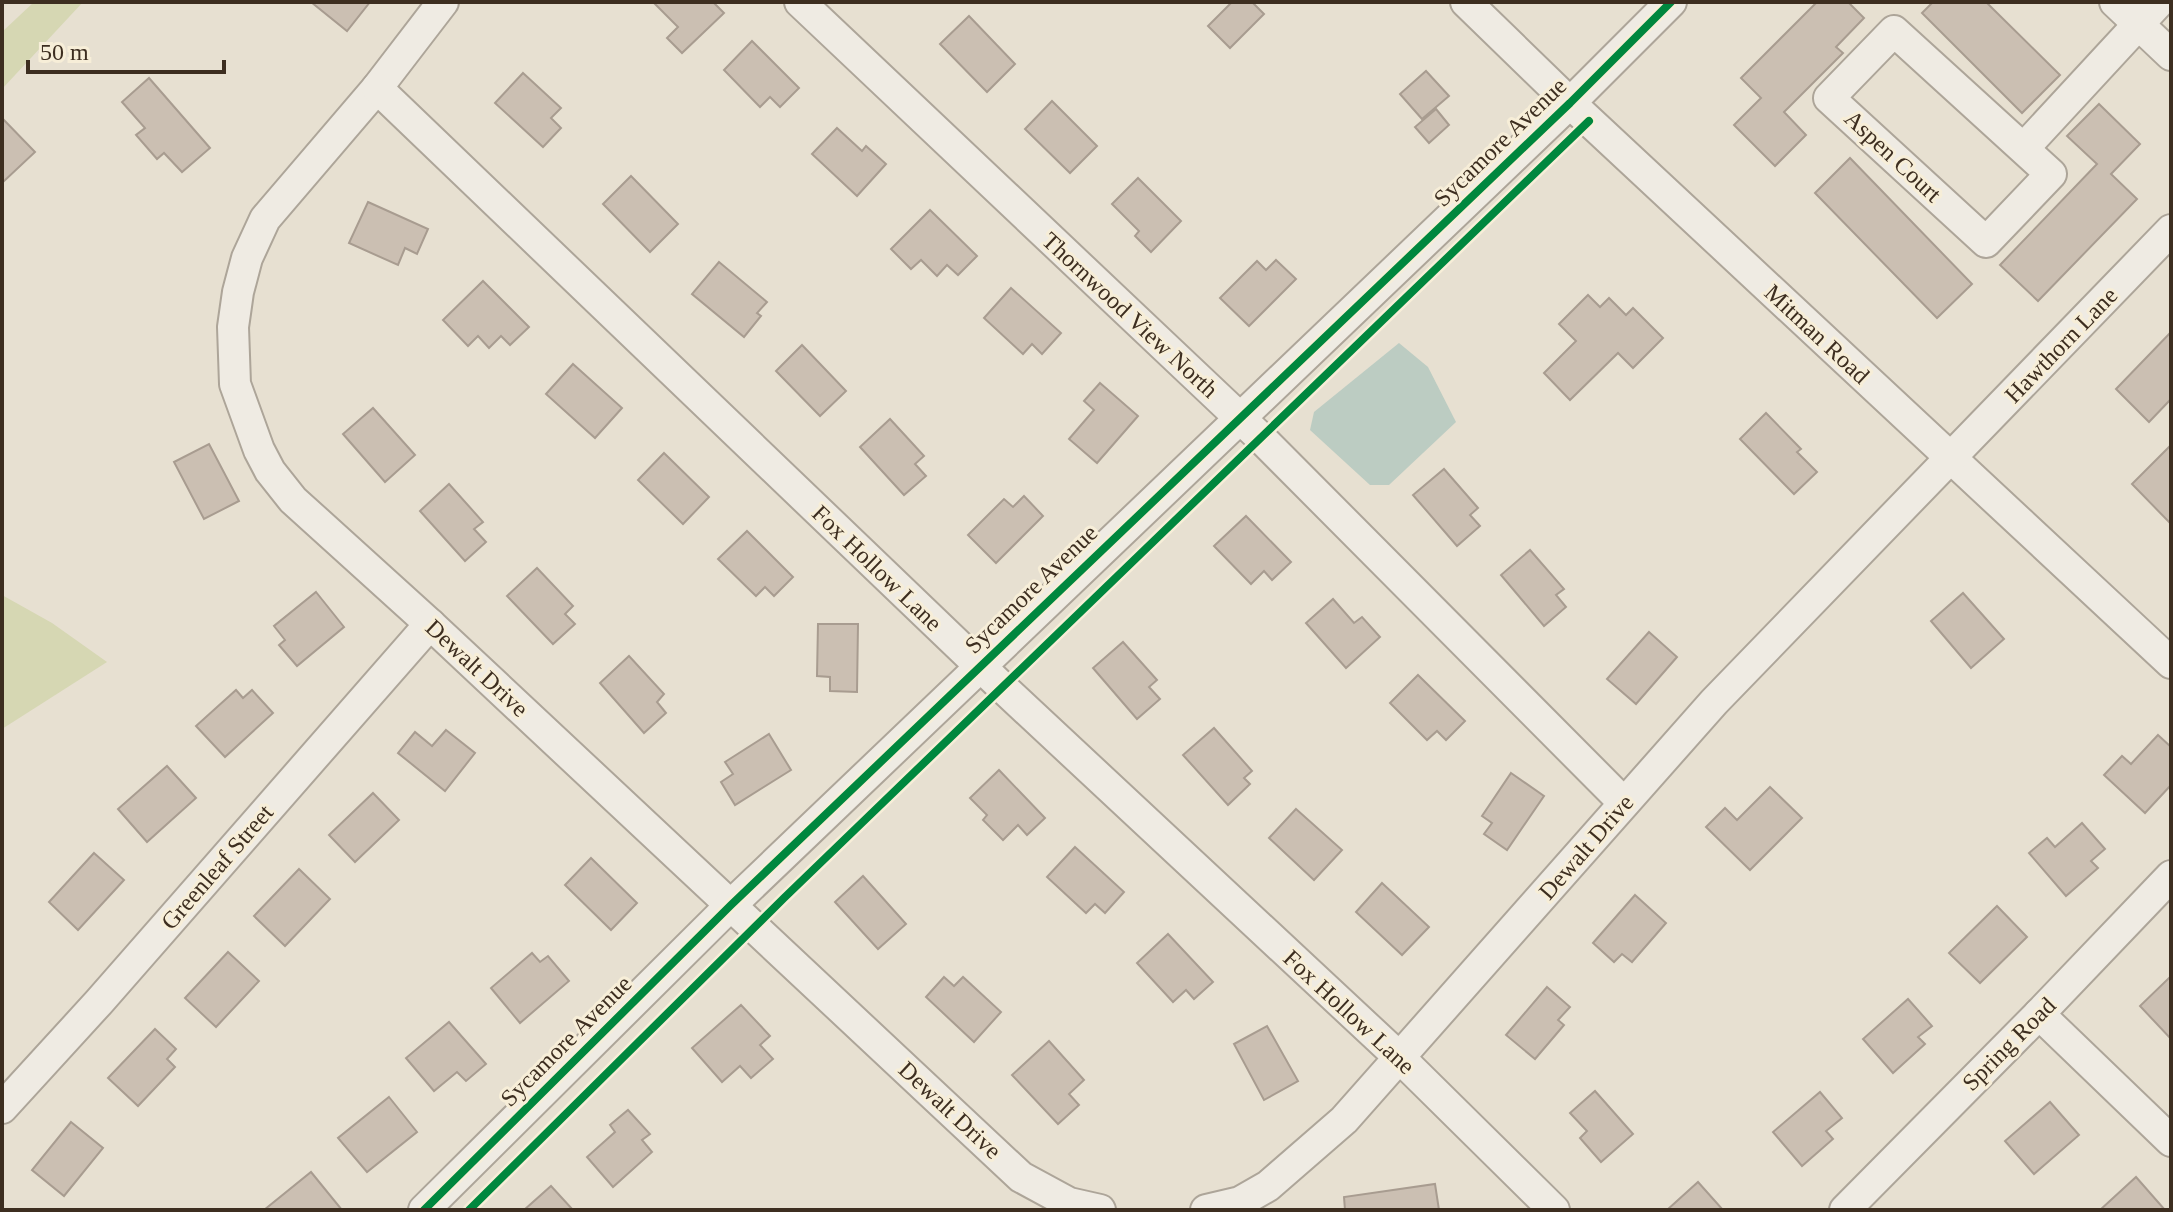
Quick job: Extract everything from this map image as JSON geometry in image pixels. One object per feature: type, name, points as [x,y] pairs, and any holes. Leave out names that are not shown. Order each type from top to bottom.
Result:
[{"type":"street","name":"Dewalt Drive","points":[[443,2],[377,88],[265,219],[247,258],[233,327],[235,384],[270,471],[293,500],[430,624],[1021,1177],[1069,1203],[1100,1210]]},
{"type":"street","name":"Thornwood View North","points":[[800,2],[1239,418],[1624,803]]},
{"type":"street","name":"Mitman Road","points":[[1466,2],[1570,103],[2171,663]]},
{"type":"street","name":"Sycamore Avenue","points":[[424,1210],[731,905],[1570,103],[1671,2]]},
{"type":"street","points":[[2115,2],[2171,55]]},
{"type":"street","points":[[2024,148],[2159,2]]},
{"type":"street","name":"Aspen Court","points":[[1894,31],[2024,148],[2051,174],[1986,242],[1829,98],[1894,31]]},
{"type":"street","name":"Fox Hollow Lane","points":[[377,88],[980,666],[1400,1058],[1554,1210]]},
{"type":"street","name":"Hawthorn Lane","points":[[1950,459],[2171,230]]},
{"type":"street","name":"Dewalt Drive","points":[[1206,1210],[1240,1202],[1278,1178],[1344,1120],[1714,702],[1950,459]]},
{"type":"street","name":"Greenleaf Street","points":[[2,1108],[99,1002],[430,624]]},
{"type":"street","name":"Spring Road","points":[[1845,1210],[2171,876]]},
{"type":"street","points":[[2039,1014],[2171,1141]]},
{"type":"green space","points":[[34,2],[83,2],[2,89],[2,32]]},
{"type":"green space","points":[[2,595],[52,623],[107,662],[2,729]]},
{"type":"shaded area","points":[[1399,343],[1428,367],[1456,422],[1389,485],[1370,485],[1310,430],[1314,412]]},
{"type":"building","points":[[311,2],[370,2],[347,31]]},
{"type":"building","points":[[653,2],[713,2],[724,13],[682,53],[667,38],[678,27]]},
{"type":"building","points":[[1232,2],[1252,2],[1264,14],[1230,48],[1208,26]]},
{"type":"building","points":[[1817,2],[1848,2],[1864,18],[1836,47],[1843,53],[1784,112],[1806,135],[1775,166],[1734,125],[1761,98],[1741,78]]},
{"type":"building","points":[[1933,2],[1986,2],[2060,75],[2022,113],[1922,13]]},
{"type":"building","points":[[969,16],[1015,64],[987,92],[940,44]]},
{"type":"building","points":[[752,41],[799,88],[780,107],[770,97],[760,107],[724,70]]},
{"type":"building","points":[[1426,71],[1449,96],[1422,119],[1400,94]]},
{"type":"building","points":[[523,73],[561,108],[551,118],[561,128],[543,147],[495,103]]},
{"type":"building","points":[[149,78],[210,148],[182,172],[164,153],[157,159],[136,135],[145,128],[122,102]]},
{"type":"building","points":[[1052,101],[1097,146],[1070,173],[1025,129]]},
{"type":"building","points":[[2099,104],[2140,144],[2111,174],[2137,199],[2038,301],[2000,265],[2097,164],[2067,136]]},
{"type":"building","points":[[1436,109],[1449,125],[1429,143],[1415,127]]},
{"type":"building","points":[[2,118],[35,152],[2,183]]},
{"type":"building","points":[[837,128],[862,151],[866,146],[886,164],[857,196],[812,154]]},
{"type":"building","points":[[1850,158],[1972,284],[1937,318],[1815,193]]},
{"type":"building","points":[[631,176],[678,224],[650,252],[603,204]]},
{"type":"building","points":[[1138,178],[1181,221],[1151,252],[1135,236],[1139,231],[1112,204]]},
{"type":"building","points":[[368,202],[428,229],[417,254],[405,248],[398,265],[349,243]]},
{"type":"building","points":[[930,210],[977,256],[958,275],[947,265],[937,276],[921,260],[911,269],[891,249]]},
{"type":"building","points":[[1276,260],[1296,279],[1249,326],[1220,298],[1257,261],[1266,270]]},
{"type":"building","points":[[719,262],[767,302],[757,313],[761,316],[744,337],[692,294]]},
{"type":"building","points":[[483,281],[529,327],[510,345],[501,336],[489,348],[478,336],[468,346],[443,320]]},
{"type":"building","points":[[1011,288],[1061,333],[1042,354],[1032,344],[1023,354],[984,318]]},
{"type":"building","points":[[1588,295],[1600,307],[1609,298],[1626,315],[1633,308],[1663,338],[1633,368],[1618,353],[1570,400],[1544,373],[1576,341],[1559,324]]},
{"type":"building","points":[[2171,332],[2171,399],[2149,422],[2116,389]]},
{"type":"building","points":[[802,345],[846,391],[820,416],[776,371]]},
{"type":"building","points":[[573,364],[622,408],[595,438],[546,394]]},
{"type":"building","points":[[1100,383],[1138,416],[1097,463],[1069,439],[1094,410],[1084,401]]},
{"type":"building","points":[[373,408],[415,455],[385,482],[343,434]]},
{"type":"building","points":[[1766,413],[1801,449],[1797,452],[1817,472],[1794,494],[1740,439]]},
{"type":"building","points":[[890,419],[924,456],[915,464],[926,476],[904,495],[860,447]]},
{"type":"building","points":[[209,444],[239,501],[204,519],[174,462]]},
{"type":"building","points":[[2171,445],[2171,524],[2132,484]]},
{"type":"building","points":[[664,453],[709,497],[683,524],[638,480]]},
{"type":"building","points":[[1444,469],[1478,508],[1470,515],[1480,526],[1457,546],[1413,495]]},
{"type":"building","points":[[449,484],[483,522],[474,529],[486,542],[465,561],[420,511]]},
{"type":"building","points":[[1024,496],[1043,516],[996,563],[968,535],[1004,499],[1013,507]]},
{"type":"building","points":[[1246,516],[1291,562],[1272,580],[1264,571],[1251,584],[1214,546]]},
{"type":"building","points":[[747,531],[793,577],[774,596],[765,587],[756,596],[718,559]]},
{"type":"building","points":[[1530,550],[1564,589],[1556,595],[1566,607],[1544,626],[1501,575]]},
{"type":"building","points":[[537,568],[573,606],[565,614],[575,624],[553,644],[507,596]]},
{"type":"building","points":[[316,592],[344,627],[297,666],[279,645],[285,640],[274,626]]},
{"type":"building","points":[[1963,593],[2004,639],[1971,668],[1931,621]]},
{"type":"building","points":[[1333,599],[1354,623],[1362,617],[1380,637],[1346,668],[1306,623]]},
{"type":"building","points":[[818,624],[858,624],[857,692],[830,691],[830,677],[817,676]]},
{"type":"building","points":[[1649,632],[1677,657],[1636,704],[1607,679]]},
{"type":"building","points":[[1123,642],[1157,680],[1149,687],[1160,699],[1137,719],[1093,668]]},
{"type":"building","points":[[629,656],[664,694],[657,702],[666,713],[644,733],[600,683]]},
{"type":"building","points":[[1418,675],[1465,721],[1446,740],[1437,731],[1427,740],[1390,703]]},
{"type":"building","points":[[236,690],[243,698],[252,690],[273,713],[225,757],[196,726]]},
{"type":"building","points":[[1214,728],[1252,771],[1244,778],[1250,784],[1228,805],[1183,755]]},
{"type":"building","points":[[446,730],[475,753],[445,791],[398,753],[415,732],[432,746]]},
{"type":"building","points":[[769,734],[791,770],[735,805],[721,782],[733,774],[725,762]]},
{"type":"building","points":[[2158,735],[2171,747],[2171,785],[2145,813],[2104,775],[2122,756],[2131,764]]},
{"type":"building","points":[[167,766],[196,798],[147,842],[118,809]]},
{"type":"building","points":[[999,770],[1045,818],[1027,835],[1018,825],[1003,840],[983,820],[987,815],[970,798]]},
{"type":"building","points":[[1511,773],[1544,796],[1507,850],[1484,834],[1492,823],[1482,816]]},
{"type":"building","points":[[1770,787],[1802,818],[1750,870],[1706,827],[1725,808],[1737,820]]},
{"type":"building","points":[[373,793],[399,820],[355,862],[329,835]]},
{"type":"building","points":[[1296,809],[1342,850],[1314,880],[1269,838]]},
{"type":"building","points":[[2082,823],[2105,849],[2091,861],[2098,868],[2066,896],[2029,853],[2047,838],[2055,847]]},
{"type":"building","points":[[1075,847],[1124,892],[1105,913],[1095,904],[1086,913],[1047,877]]},
{"type":"building","points":[[94,853],[124,880],[78,930],[49,902]]},
{"type":"building","points":[[591,858],[637,903],[611,930],[565,885]]},
{"type":"building","points":[[299,869],[330,899],[285,946],[254,916]]},
{"type":"building","points":[[863,876],[906,924],[878,949],[835,902]]},
{"type":"building","points":[[1382,883],[1429,927],[1402,955],[1356,912]]},
{"type":"building","points":[[1635,895],[1666,923],[1632,962],[1622,954],[1614,962],[1593,943]]},
{"type":"building","points":[[1997,906],[2027,937],[1980,983],[1949,953]]},
{"type":"building","points":[[1168,934],[1213,982],[1194,999],[1186,990],[1173,1002],[1137,963]]},
{"type":"building","points":[[228,952],[259,981],[216,1027],[185,998]]},
{"type":"building","points":[[532,953],[540,962],[548,956],[569,981],[520,1023],[491,988]]},
{"type":"building","points":[[2171,976],[2171,1039],[2140,1006]]},
{"type":"building","points":[[944,977],[954,986],[963,977],[1001,1012],[974,1042],[926,997]]},
{"type":"building","points":[[1547,987],[1570,1007],[1558,1020],[1564,1025],[1535,1059],[1506,1035]]},
{"type":"building","points":[[1908,999],[1932,1026],[1918,1037],[1925,1044],[1893,1073],[1863,1039]]},
{"type":"building","points":[[741,1005],[770,1036],[760,1045],[773,1059],[751,1078],[740,1066],[722,1082],[692,1048]]},
{"type":"building","points":[[449,1022],[486,1064],[466,1081],[457,1072],[434,1091],[406,1058]]},
{"type":"building","points":[[1267,1026],[1298,1081],[1264,1100],[1234,1044]]},
{"type":"building","points":[[155,1029],[176,1049],[167,1059],[175,1067],[138,1106],[108,1078]]},
{"type":"building","points":[[1049,1041],[1084,1080],[1069,1094],[1079,1105],[1058,1124],[1012,1075]]},
{"type":"building","points":[[1595,1091],[1633,1134],[1601,1162],[1580,1138],[1587,1131],[1570,1113]]},
{"type":"building","points":[[1820,1092],[1842,1118],[1826,1131],[1833,1139],[1802,1166],[1773,1132]]},
{"type":"building","points":[[389,1097],[417,1132],[367,1172],[338,1138]]},
{"type":"building","points":[[2050,1102],[2079,1135],[2034,1174],[2005,1141]]},
{"type":"building","points":[[628,1110],[650,1134],[642,1140],[652,1152],[613,1187],[587,1157],[615,1132],[610,1125]]},
{"type":"building","points":[[71,1122],[103,1148],[64,1196],[32,1170]]},
{"type":"building","points":[[311,1172],[342,1210],[264,1210]]},
{"type":"building","points":[[2136,1177],[2165,1210],[2100,1210]]},
{"type":"building","points":[[1698,1182],[1723,1210],[1667,1210]]},
{"type":"building","points":[[1435,1184],[1439,1210],[1345,1210],[1344,1197]]},
{"type":"building","points":[[551,1186],[573,1210],[524,1210]]},
{"type":"cycle path","points":[[424,1210],[731,905],[1570,103],[1671,2]]},
{"type":"cycle path","points":[[469,1210],[784,898],[1589,121]]}]
